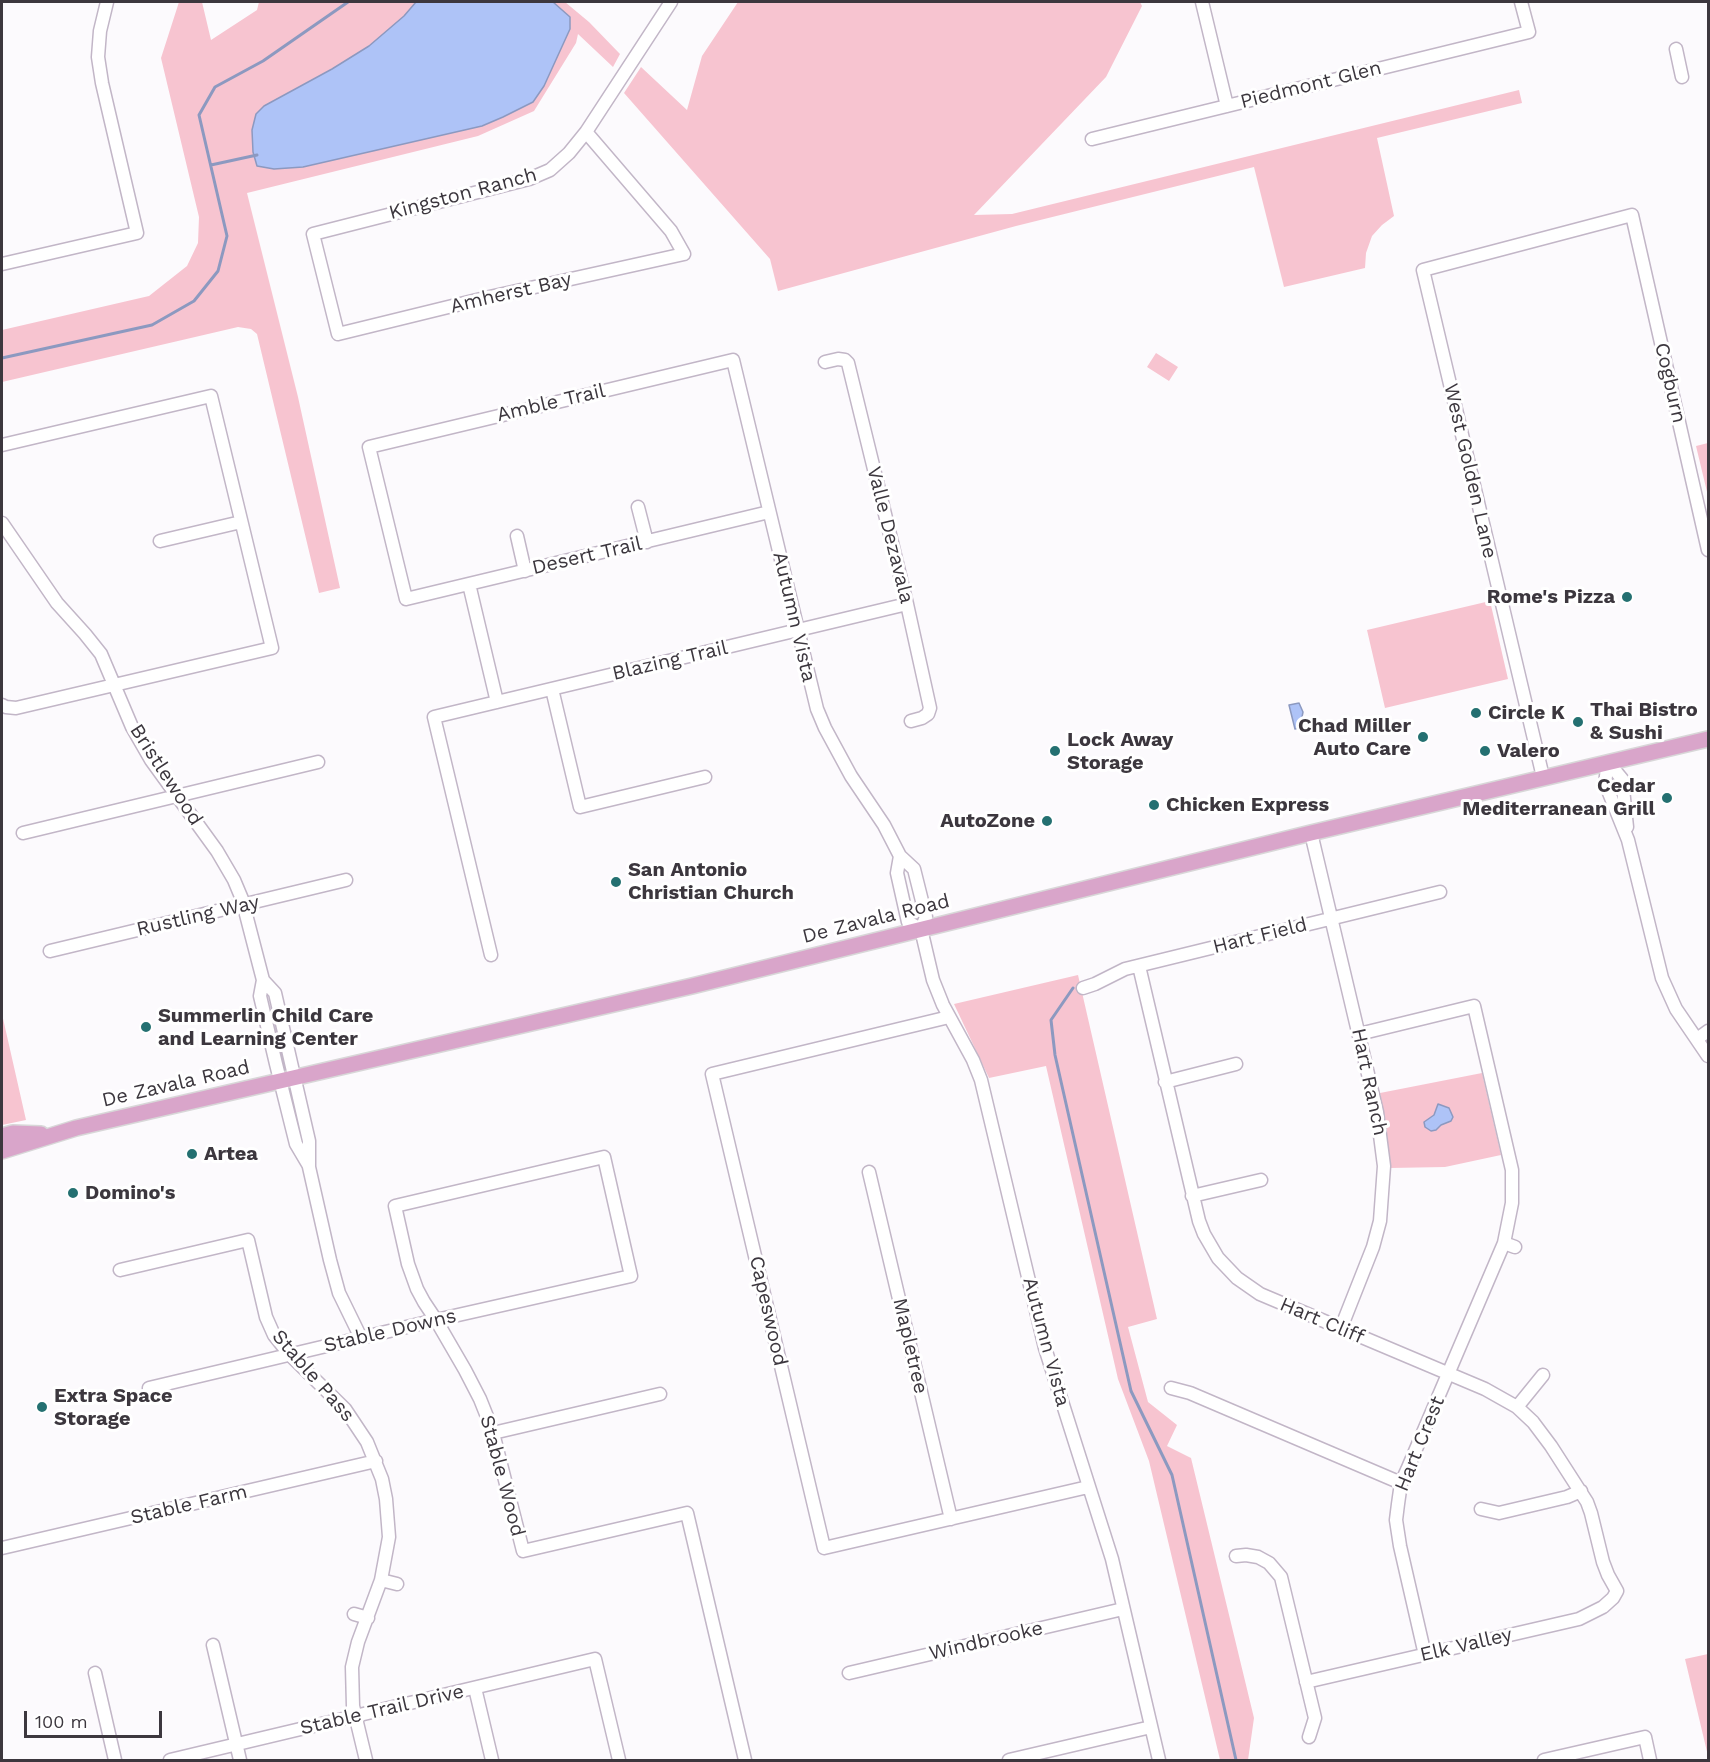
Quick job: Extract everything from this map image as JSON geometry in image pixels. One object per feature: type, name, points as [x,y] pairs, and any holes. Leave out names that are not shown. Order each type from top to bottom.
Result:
[{"type":"main road","name":"De Zavala Road","points":[[2,1151],[53,1134],[692,986],[1311,833],[1708,739]]},
{"type":"main road","name":"De Zavala Road","points":[[2,1136],[13,1133],[53,1134]]},
{"type":"street","points":[[2,264],[137,232],[100,75],[99,44],[107,2]]},
{"type":"street","name":"Kingston Ranch","points":[[338,334],[313,234],[529,179],[550,170],[569,153],[586,132],[669,2]]},
{"type":"street","points":[[1217,2],[1203,3],[1227,106]]},
{"type":"street","name":"Piedmont Glen","points":[[1092,139],[1529,32],[1521,2]]},
{"type":"street","points":[[1676,49],[1682,77]]},
{"type":"street","name":"Amherst Bay","points":[[338,334],[486,297],[684,254],[671,231],[586,132]]},
{"type":"street","name":"West Golden Lane","points":[[1543,777],[1423,270],[1632,215]]},
{"type":"street","name":"Cogburn","points":[[1632,215],[1708,550]]},
{"type":"street","name":"Valle Dezavala","points":[[825,362],[838,359],[848,363],[907,604],[930,708],[928,714],[911,721]]},
{"type":"street","name":"Amble Trail","points":[[406,599],[369,447],[733,360]]},
{"type":"street","name":"Autumn Vista","points":[[733,360],[812,689],[825,728],[851,776],[884,825],[900,855],[914,869],[927,917],[921,929],[933,980],[981,1080],[1045,1348],[1112,1559],[1159,1761]]},
{"type":"street","points":[[2,445],[211,396],[272,648],[16,708],[6,708],[2,705]]},
{"type":"street","points":[[638,507],[646,542]]},
{"type":"street","name":"Desert Trail","points":[[406,599],[769,512]]},
{"type":"street","points":[[160,542],[241,522]]},
{"type":"street","name":"Bristlewood","points":[[2,524],[57,603],[94,644],[151,760],[227,865],[244,905],[264,980],[260,996],[288,1080],[296,1144],[309,1167],[339,1293],[361,1338]]},
{"type":"street","points":[[517,536],[525,571]]},
{"type":"street","points":[[469,584],[497,702]]},
{"type":"street","name":"Blazing Trail","points":[[491,955],[434,717],[907,604]]},
{"type":"street","points":[[552,689],[580,807],[705,777]]},
{"type":"street","points":[[23,833],[318,762]]},
{"type":"street","points":[[1608,762],[1622,779],[1628,840],[1662,978],[1676,1009],[1708,1056]]},
{"type":"street","name":"Hart Ranch","points":[[1311,833],[1382,1139],[1383,1193],[1373,1247],[1341,1328]]},
{"type":"street","name":"Autumn Vista","points":[[900,855],[897,873],[908,922],[921,929]]},
{"type":"street","name":"Rustling Way","points":[[50,951],[346,880]]},
{"type":"street","name":"Hart Field","points":[[1083,988],[1116,973],[1139,966],[1440,892]]},
{"type":"street","name":"Hart Cliff","points":[[1139,966],[1192,1196],[1199,1221],[1210,1246],[1237,1278],[1272,1300],[1449,1374],[1517,1407],[1533,1422],[1581,1491],[1592,1513],[1603,1562],[1617,1591]]},
{"type":"street","name":"Hart Crest","points":[[1359,1034],[1474,1006],[1512,1170],[1510,1245],[1401,1483],[1396,1520],[1425,1655]]},
{"type":"street","name":"Capeswood","points":[[949,1017],[712,1074],[824,1548],[951,1520]]},
{"type":"street","points":[[1697,1040],[1708,1031]]},
{"type":"street","points":[[1165,1082],[1236,1064]]},
{"type":"street","name":"Stable Wood","points":[[631,1276],[604,1157],[395,1206],[412,1276],[424,1302],[480,1399],[494,1433],[523,1551],[687,1512],[745,1761]]},
{"type":"street","name":"Mapletree","points":[[869,1172],[951,1520]]},
{"type":"street","points":[[1192,1196],[1261,1180]]},
{"type":"street","name":"Stable Pass","points":[[120,1270],[248,1240],[266,1317],[274,1335],[290,1355],[345,1409],[362,1434],[376,1461],[389,1518],[389,1537],[381,1580],[358,1642],[352,1667],[351,1693],[366,1761]]},
{"type":"street","name":"Stable Downs","points":[[149,1388],[631,1276]]},
{"type":"street","points":[[1517,1407],[1543,1375]]},
{"type":"street","points":[[1171,1388],[1190,1393],[1401,1483]]},
{"type":"street","points":[[494,1433],[660,1394]]},
{"type":"street","name":"Stable Farm","points":[[2,1548],[376,1461]]},
{"type":"street","points":[[951,1520],[1088,1487]]},
{"type":"street","points":[[1481,1509],[1499,1513],[1567,1497],[1581,1491]]},
{"type":"street","points":[[1236,1556],[1258,1557],[1269,1563],[1281,1577],[1314,1718],[1309,1737]]},
{"type":"street","points":[[381,1580],[397,1584]]},
{"type":"street","name":"Elk Valley","points":[[1306,1682],[1579,1619],[1603,1607],[1617,1591]]},
{"type":"street","name":"Windbrooke","points":[[849,1673],[1123,1609]]},
{"type":"street","points":[[354,1614],[368,1618]]},
{"type":"street","points":[[213,1645],[240,1761]]},
{"type":"street","name":"Stable Trail Drive","points":[[170,1761],[595,1659],[619,1761]]},
{"type":"street","points":[[96,1673],[115,1761]]},
{"type":"street","points":[[475,1688],[492,1761]]},
{"type":"street","points":[[1009,1761],[1151,1727]]},
{"type":"street","points":[[1544,1761],[1645,1737],[1650,1761]]},
{"type":"shaded area","points":[[179,2],[202,2],[211,40],[257,10],[259,2],[565,2],[589,22],[620,54],[613,67],[578,34],[576,43],[534,111],[478,136],[247,193],[298,397],[340,588],[319,593],[257,334],[251,329],[238,327],[2,382],[2,330],[149,296],[187,266],[198,243],[199,217],[161,58]]},
{"type":"shaded area","points":[[738,2],[1140,2],[1142,6],[1106,77],[974,215],[1012,214],[1519,90],[1522,103],[1377,138],[1394,216],[1372,236],[1366,253],[1365,268],[1284,287],[1254,167],[1016,226],[778,291],[770,259],[624,93],[641,67],[687,110],[702,56]]},
{"type":"shaded area","points":[[1156,353],[1178,367],[1169,381],[1147,367]]},
{"type":"shaded area","points":[[1708,443],[1708,496],[1696,446]]},
{"type":"shaded area","points":[[1490,601],[1508,679],[1385,708],[1367,630]]},
{"type":"shaded area","points":[[1078,975],[1157,1319],[1128,1327],[1148,1402],[1177,1425],[1167,1446],[1191,1458],[1254,1718],[1248,1760],[1220,1760],[1149,1461],[1118,1379],[1046,1066],[989,1078],[954,1004]]},
{"type":"shaded area","points":[[2,1014],[26,1120],[2,1125]]},
{"type":"shaded area","points":[[1482,1073],[1501,1155],[1445,1167],[1390,1168],[1386,1123],[1380,1093]]},
{"type":"shaded area","points":[[1708,1654],[1708,1756],[1685,1659]]},
{"type":"water","points":[[416,2],[553,2],[570,17],[570,29],[544,86],[533,102],[503,117],[482,126],[303,167],[274,169],[257,166],[253,152],[252,130],[256,114],[264,106],[369,46],[404,16]]},
{"type":"water","points":[[1299,703],[1303,712],[1301,722],[1303,727],[1295,729],[1289,705]]},
{"type":"water","points":[[1438,1104],[1449,1108],[1453,1117],[1451,1121],[1431,1131],[1425,1127],[1424,1122],[1434,1115]]},
{"type":"waterway","points":[[2,358],[152,325],[194,301],[218,271],[227,236],[199,115],[215,87],[263,61],[348,2]]},
{"type":"waterway","points":[[211,165],[257,155]]},
{"type":"waterway","points":[[1073,988],[1051,1020],[1055,1055],[1131,1391],[1172,1475],[1236,1760]]},
{"type":"place","name":"Rome's Pizza","points":[[1627,597]]},
{"type":"place","name":"Circle K","points":[[1476,713]]},
{"type":"place","name":"Thai Bistro & Sushi","points":[[1578,722]]},
{"type":"place","name":"Chad Miller Auto Care","points":[[1423,737]]},
{"type":"place","name":"Lock Away Storage","points":[[1055,751]]},
{"type":"place","name":"Valero","points":[[1485,751]]},
{"type":"place","name":"Cedar Mediterranean Grill","points":[[1667,798]]},
{"type":"place","name":"Chicken Express","points":[[1154,805]]},
{"type":"place","name":"AutoZone","points":[[1047,821]]},
{"type":"place","name":"San Antonio Christian Church","points":[[616,882]]},
{"type":"place","name":"Summerlin Child Care and Learning Center","points":[[146,1027]]},
{"type":"place","name":"Artea","points":[[192,1154]]},
{"type":"place","name":"Domino's","points":[[73,1193]]},
{"type":"place","name":"Extra Space Storage","points":[[42,1407]]}]
